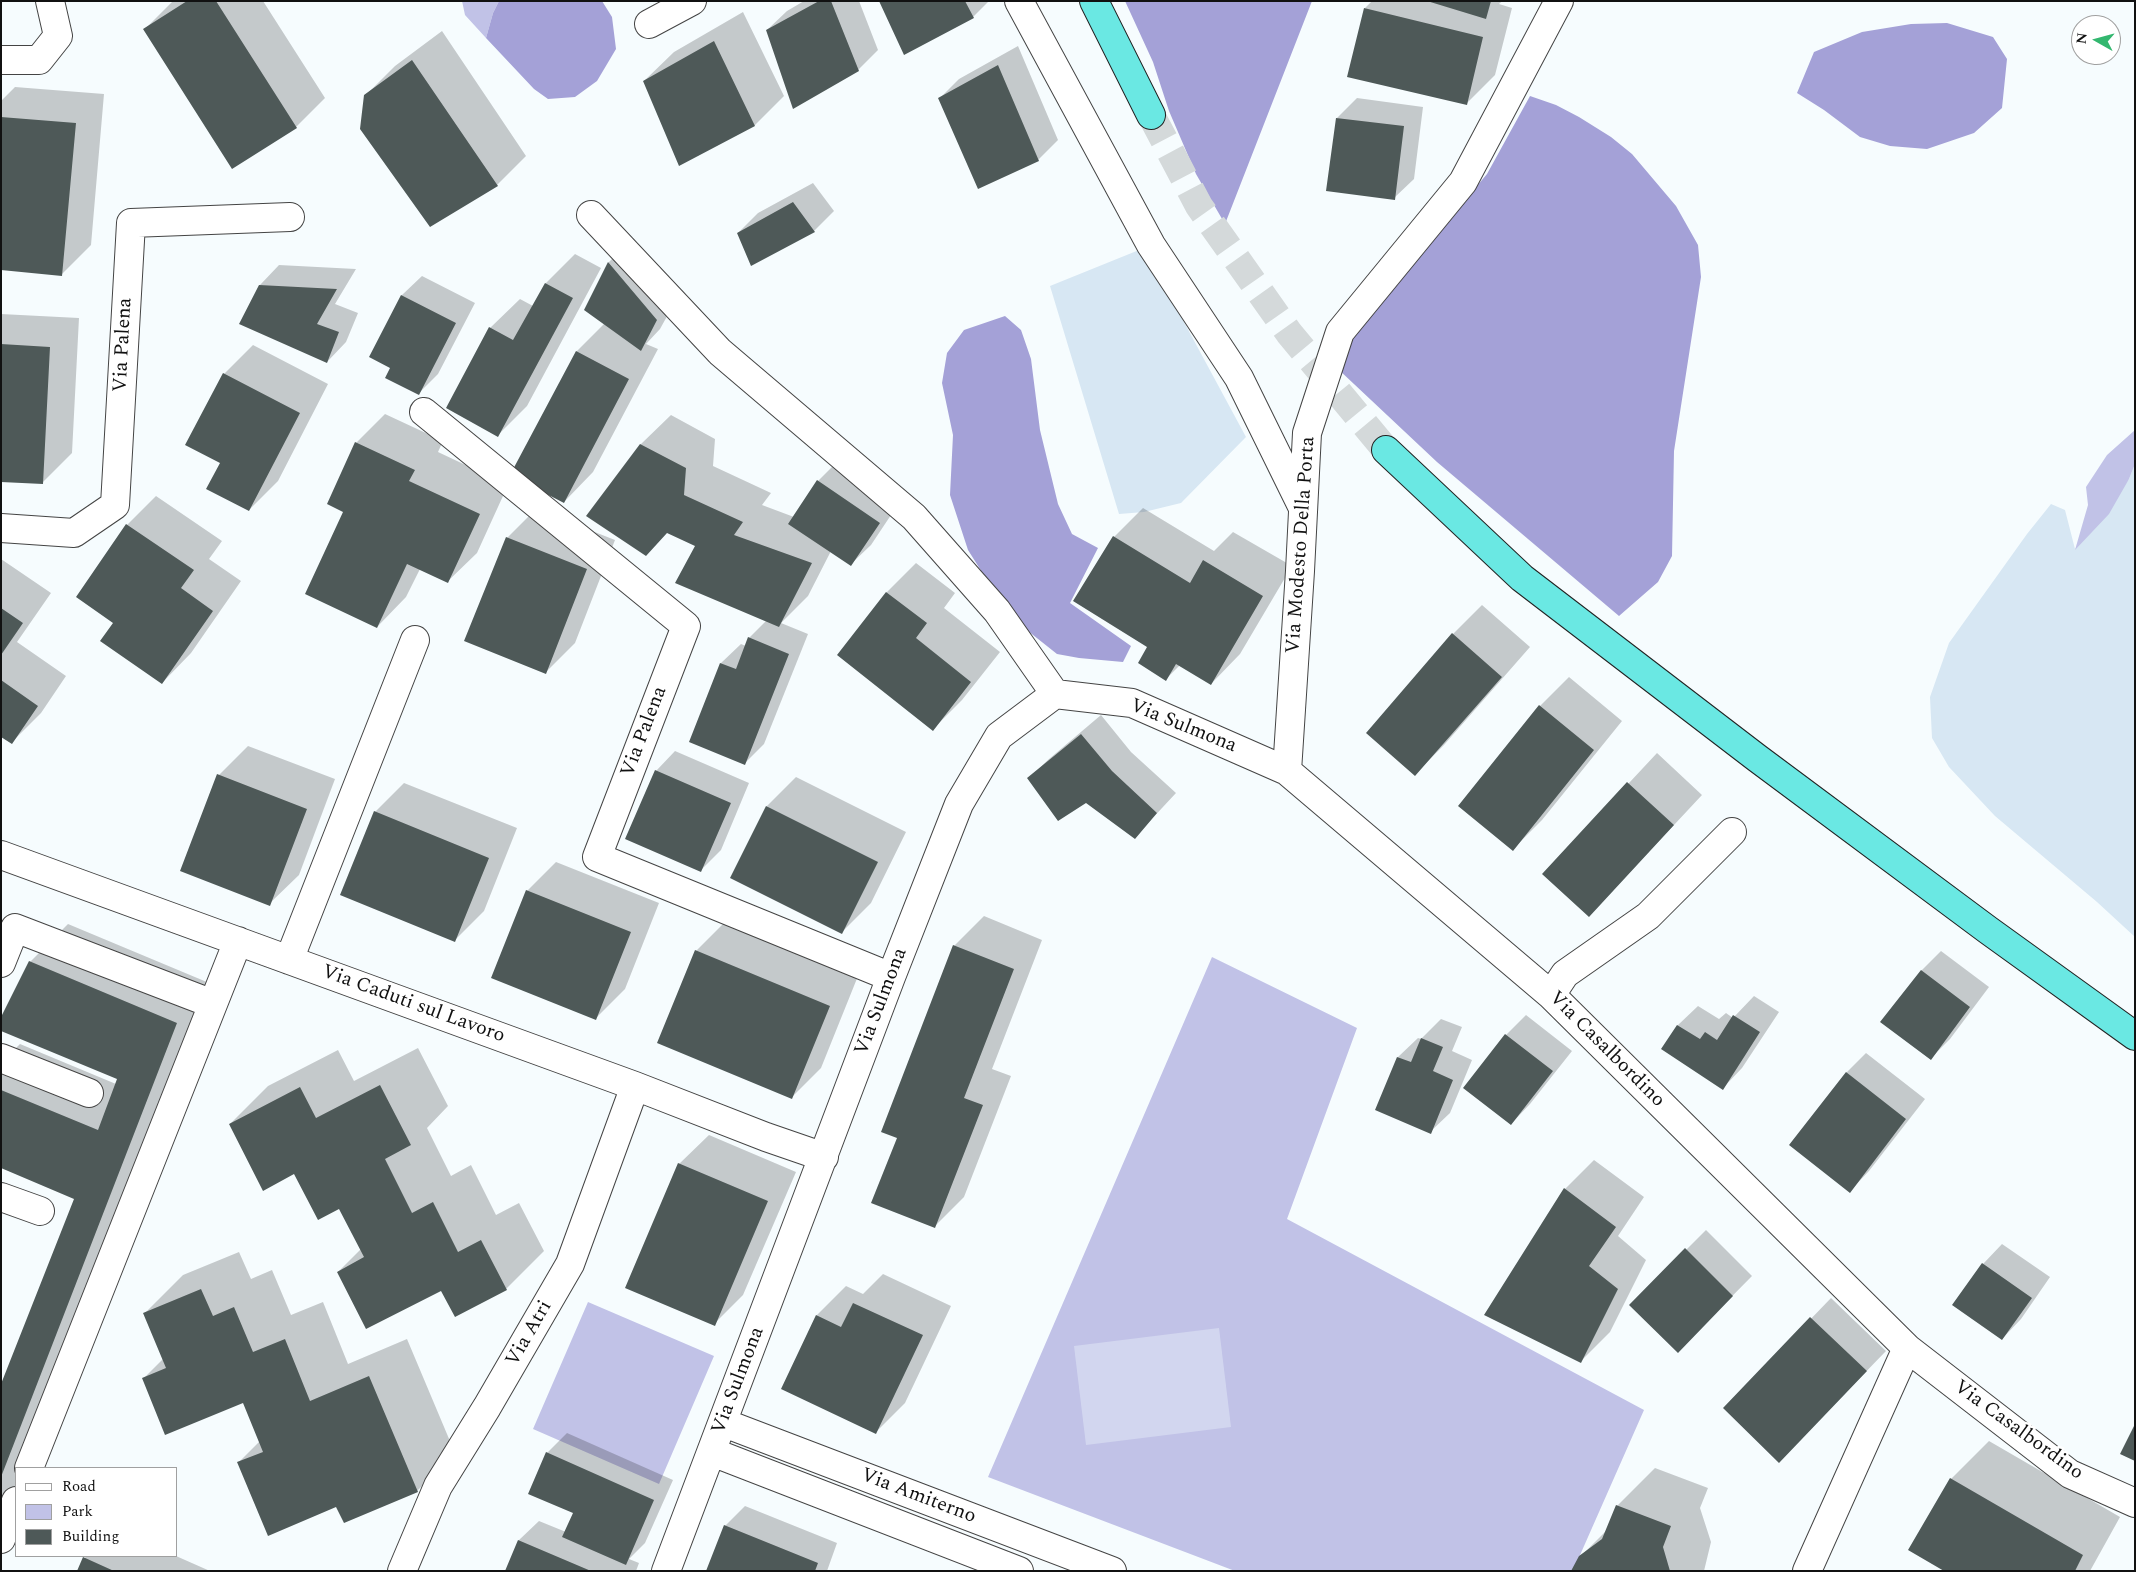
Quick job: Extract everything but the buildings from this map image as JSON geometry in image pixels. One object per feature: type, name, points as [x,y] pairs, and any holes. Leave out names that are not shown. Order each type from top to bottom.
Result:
[{"type":"highway","points":[[1094,1],[1151,115]]},
{"type":"highway","points":[[1386,450],[1522,578],[1844,822],[2135,1036]]},
{"type":"street","points":[[1,60],[38,60],[58,36],[50,1]]},
{"type":"street","points":[[649,24],[692,1]]},
{"type":"street","points":[[1019,1],[1151,245],[1238,378],[1303,509]]},
{"type":"street","name":"Via Modesto Della Porta","points":[[1287,771],[1307,434],[1340,332],[1463,182],[1559,1]]},
{"type":"street","points":[[591,215],[720,352],[914,517],[997,611],[1055,694]]},
{"type":"street","name":"Via Palena","points":[[1,528],[74,533],[115,505],[130,223],[290,216]]},
{"type":"street","name":"Via Palena","points":[[424,412],[686,626],[597,857],[891,977]]},
{"type":"street","points":[[289,960],[415,640]]},
{"type":"street","name":"Via Sulmona","points":[[666,1571],[724,1423],[891,977],[964,795],[999,736],[1055,694],[1132,703],[1287,771]]},
{"type":"street","name":"Via Casalbordino","points":[[1287,771],[1551,994],[1907,1348],[2070,1474],[2135,1503]]},
{"type":"street","points":[[1551,994],[1566,974],[1648,916],[1732,832]]},
{"type":"street","name":"Via Caduti sul Lavoro","points":[[1,855],[635,1086],[766,1137],[824,1157]]},
{"type":"street","points":[[1,963],[15,928],[213,1004]]},
{"type":"street","points":[[29,1467],[238,942]]},
{"type":"street","points":[[1,1058],[89,1093]]},
{"type":"street","name":"Via Atri","points":[[402,1571],[438,1486],[487,1407],[570,1264],[635,1086]]},
{"type":"street","points":[[1,1197],[40,1212]]},
{"type":"street","points":[[1807,1571],[1907,1348]]},
{"type":"street","name":"Via Amiterno","points":[[724,1423],[1112,1571]]},
{"type":"street","name":"Via Amiterno","points":[[712,1452],[1019,1571]]},
{"type":"street","points":[[1,1539],[15,1504]]},
{"type":"shaded area","points":[[499,1],[602,1],[612,17],[616,49],[597,81],[575,97],[548,99],[534,89],[486,38],[493,13]]},
{"type":"shaded area","points":[[1125,1],[1312,1],[1225,224],[1196,174],[1169,111],[1153,62]]},
{"type":"shaded area","points":[[1947,23],[1993,37],[2007,59],[2002,108],[1974,133],[1927,149],[1890,146],[1860,137],[1824,110],[1797,93],[1814,52],[1862,32],[1911,24]]},
{"type":"shaded area","points":[[1530,96],[1556,105],[1579,117],[1611,137],[1632,154],[1676,206],[1698,245],[1701,277],[1674,451],[1672,556],[1658,582],[1619,616],[1437,462],[1338,369],[1346,349],[1363,322],[1487,174]]},
{"type":"shaded area","points":[[1144,248],[1246,437],[1181,503],[1144,512],[1119,514],[1050,286]]},
{"type":"shaded area","points":[[1005,316],[1021,330],[1031,359],[1040,430],[1058,504],[1072,534],[1098,548],[1070,603],[1131,646],[1123,662],[1057,654],[1028,631],[992,588],[968,550],[950,495],[953,435],[942,383],[947,353],[964,330]]},
{"type":"shaded area","points":[[2135,464],[2135,937],[2097,902],[1995,816],[1949,767],[1932,738],[1930,697],[1949,643],[2027,534],[2051,504],[2065,510],[2075,549],[2129,479]]},
{"type":"shaded area","points":[[1219,1328],[1231,1427],[1086,1445],[1074,1346]]},
{"type":"green space","points":[[462,1],[499,1],[493,13],[486,38],[465,15]]},
{"type":"green space","points":[[2135,430],[2135,464],[2129,479],[2109,514],[2075,550],[2088,505],[2086,487],[2107,455]]},
{"type":"green space","points":[[1212,957],[1357,1028],[1287,1219],[1644,1410],[1573,1571],[1235,1571],[988,1477]]},
{"type":"green space","points":[[588,1302],[714,1356],[659,1484],[533,1429]]},
{"type":"tunnel","points":[[1151,115],[1199,206],[1289,333],[1386,450]]}]
